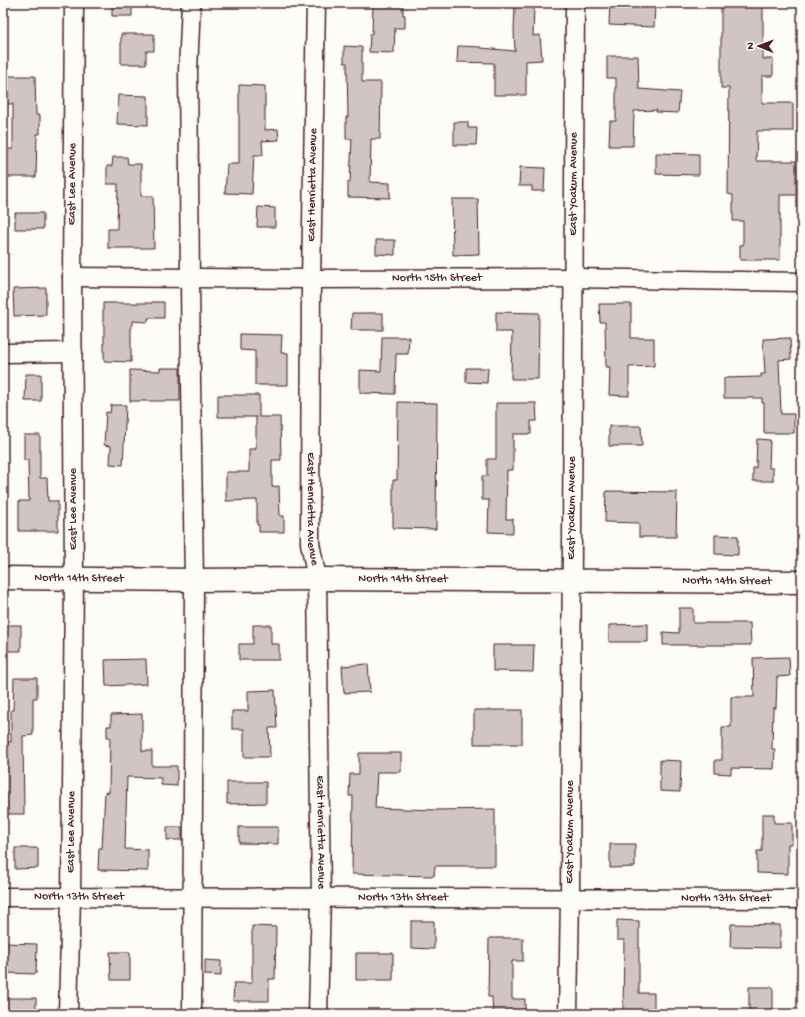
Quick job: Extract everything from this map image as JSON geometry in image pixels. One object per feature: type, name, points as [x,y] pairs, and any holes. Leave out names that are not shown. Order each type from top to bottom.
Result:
[{"type":"main road","name":"North 14th Street","points":[[3,578],[802,582]]},
{"type":"street","name":"East Lee Avenue","points":[[68,1014],[71,897],[74,578],[72,277],[74,3]]},
{"type":"street","points":[[190,3],[188,71],[189,278],[194,580],[192,1014]]},
{"type":"street","name":"East Henrietta Avenue","points":[[316,3],[311,279],[310,543],[317,579],[321,898],[318,1014]]},
{"type":"street","name":"East Yoakum Avenue","points":[[568,1014],[574,278],[574,3]]},
{"type":"street","name":"North 15th Street","points":[[72,277],[311,279],[574,278],[802,282]]},
{"type":"street","points":[[3,353],[73,352]]},
{"type":"street","name":"North 13th Street","points":[[3,896],[193,898],[570,897],[802,899]]},
{"type":"building","points":[[112,3],[132,3],[132,16],[112,16]]},
{"type":"building","points":[[610,3],[655,3],[654,27],[609,25]]},
{"type":"building","points":[[721,3],[763,3],[763,59],[773,59],[773,76],[762,76],[762,103],[793,103],[793,131],[757,131],[756,161],[796,161],[796,195],[780,195],[780,260],[740,260],[740,245],[743,245],[743,221],[733,221],[733,195],[728,194],[729,88],[721,88]]},
{"type":"building","points":[[373,4],[403,5],[405,28],[395,28],[394,53],[369,52],[370,34],[372,34]]},
{"type":"building","points":[[515,6],[534,7],[533,36],[540,35],[542,60],[526,61],[526,95],[494,95],[494,63],[457,62],[458,46],[515,51]]},
{"type":"building","points":[[121,34],[154,34],[154,51],[146,51],[146,64],[121,64]]},
{"type":"building","points":[[344,46],[362,47],[362,82],[381,82],[380,139],[371,139],[370,182],[390,183],[390,198],[348,197],[352,139],[346,139],[346,117],[348,117],[347,63],[344,63]]},
{"type":"building","points":[[607,56],[638,56],[639,89],[680,92],[678,113],[656,112],[657,110],[634,111],[633,146],[609,146],[610,121],[616,121],[616,78],[607,78]]},
{"type":"building","points":[[3,76],[35,76],[36,115],[40,115],[40,134],[37,134],[36,177],[3,177],[3,149],[13,149],[13,104],[6,104],[5,97],[3,97]]},
{"type":"building","points":[[239,85],[265,86],[265,130],[278,129],[279,140],[262,141],[263,155],[254,155],[252,194],[225,193],[227,164],[239,164]]},
{"type":"building","points":[[118,95],[148,96],[148,125],[117,124]]},
{"type":"building","points":[[454,122],[468,122],[468,128],[477,128],[476,145],[454,145]]},
{"type":"building","points":[[656,153],[699,154],[699,175],[656,174]]},
{"type":"building","points":[[113,157],[127,157],[128,164],[141,164],[141,196],[153,196],[154,248],[108,248],[108,229],[117,229],[118,184],[107,184],[107,166],[112,166]]},
{"type":"building","points":[[520,167],[545,168],[544,191],[532,191],[532,186],[519,186]]},
{"type":"building","points":[[452,199],[478,199],[479,254],[453,255]]},
{"type":"building","points":[[258,207],[275,208],[275,227],[257,227]]},
{"type":"building","points":[[15,213],[43,213],[43,229],[15,229]]},
{"type":"building","points":[[376,240],[395,240],[395,255],[376,254]]},
{"type":"building","points":[[46,288],[46,315],[14,316],[13,289]]},
{"type":"building","points":[[164,302],[164,318],[148,318],[148,322],[133,321],[133,325],[131,325],[131,362],[104,361],[103,303]]},
{"type":"building","points":[[599,304],[631,304],[631,338],[654,338],[654,366],[629,367],[629,396],[609,395],[610,367],[606,367],[605,322],[600,322]]},
{"type":"building","points":[[496,312],[539,313],[538,379],[511,379],[512,332],[496,332]]},
{"type":"building","points":[[352,313],[383,313],[383,330],[351,330]]},
{"type":"building","points":[[240,334],[282,335],[281,353],[288,353],[288,385],[255,385],[255,351],[240,350]]},
{"type":"building","points":[[382,337],[409,337],[408,354],[396,354],[395,394],[360,393],[360,370],[381,371]]},
{"type":"building","points":[[790,338],[791,359],[779,360],[781,414],[794,414],[794,433],[764,433],[764,403],[762,403],[762,398],[724,398],[724,378],[761,377],[761,374],[765,374],[763,339]]},
{"type":"building","points":[[160,368],[180,368],[180,401],[130,401],[130,370],[160,371]]},
{"type":"building","points":[[466,368],[488,368],[487,383],[466,382]]},
{"type":"building","points":[[26,374],[41,374],[41,401],[25,401]]},
{"type":"building","points":[[218,395],[259,395],[259,417],[280,417],[281,460],[272,460],[272,487],[279,486],[280,516],[284,516],[284,532],[259,532],[259,525],[257,525],[257,500],[226,501],[226,472],[249,472],[249,449],[256,449],[256,417],[218,417]]},
{"type":"building","points":[[398,402],[437,403],[436,529],[393,528],[393,480],[397,480]]},
{"type":"building","points":[[496,403],[536,403],[537,421],[531,421],[531,434],[513,434],[513,470],[507,470],[506,519],[513,519],[513,533],[488,532],[489,500],[482,500],[482,476],[487,476],[487,459],[496,459]]},
{"type":"building","points":[[111,405],[126,405],[123,465],[110,464],[111,446],[104,445],[106,412],[110,413]]},
{"type":"building","points":[[609,426],[641,426],[642,446],[609,446]]},
{"type":"building","points":[[24,435],[40,435],[40,478],[47,478],[48,501],[58,501],[58,531],[19,531],[19,501],[29,501],[28,460],[24,460]]},
{"type":"building","points":[[757,439],[770,440],[769,468],[773,468],[773,481],[753,481],[753,468],[756,468]]},
{"type":"building","points":[[606,491],[677,492],[676,537],[639,537],[639,523],[605,522]]},
{"type":"building","points":[[715,535],[738,536],[738,555],[715,554]]},
{"type":"building","points":[[679,608],[693,608],[693,623],[750,623],[751,645],[663,645],[663,632],[679,633]]},
{"type":"building","points":[[648,624],[648,642],[609,642],[609,625]]},
{"type":"building","points":[[6,625],[21,625],[21,651],[7,651]]},
{"type":"building","points":[[253,625],[271,625],[271,644],[279,644],[279,660],[239,660],[239,644],[253,644]]},
{"type":"building","points":[[493,645],[534,645],[533,672],[493,671]]},
{"type":"building","points":[[789,657],[790,676],[777,677],[776,708],[773,708],[772,749],[775,749],[774,769],[731,768],[731,774],[715,773],[715,760],[722,760],[722,727],[731,727],[731,697],[754,697],[753,658]]},
{"type":"building","points":[[146,659],[147,684],[106,686],[105,660]]},
{"type":"building","points":[[368,664],[370,692],[344,693],[342,666]]},
{"type":"building","points":[[14,678],[37,678],[37,698],[33,698],[33,735],[23,736],[24,814],[3,814],[3,742],[11,742],[11,710],[13,710]]},
{"type":"building","points":[[275,690],[277,728],[269,728],[270,757],[244,757],[244,729],[232,729],[232,711],[248,711],[248,691]]},
{"type":"building","points":[[474,710],[522,710],[522,744],[474,744]]},
{"type":"building","points":[[142,714],[142,751],[152,751],[152,766],[177,766],[177,786],[161,785],[161,778],[127,777],[125,849],[148,850],[148,871],[98,870],[99,848],[102,848],[105,792],[109,793],[110,737],[107,737],[107,726],[111,726],[111,715]]},
{"type":"building","points":[[359,753],[401,753],[401,772],[377,772],[375,808],[436,810],[495,809],[495,866],[435,866],[434,876],[352,874],[353,796],[349,796],[350,774],[359,774]]},
{"type":"building","points":[[660,760],[681,761],[680,792],[660,791]]},
{"type":"building","points":[[227,782],[266,782],[266,803],[227,804]]},
{"type":"building","points":[[762,814],[774,814],[774,823],[792,823],[792,844],[788,844],[788,874],[757,873],[757,851],[762,851]]},
{"type":"building","points":[[167,827],[182,827],[182,840],[167,840]]},
{"type":"building","points":[[239,827],[278,827],[278,844],[239,843]]},
{"type":"building","points":[[610,844],[635,844],[635,867],[610,868]]},
{"type":"building","points":[[15,848],[38,848],[38,868],[15,869]]},
{"type":"building","points":[[617,920],[639,921],[639,993],[654,993],[654,1014],[623,1014],[624,940],[617,940]]},
{"type":"building","points":[[411,921],[434,921],[434,949],[411,948]]},
{"type":"building","points":[[731,924],[780,925],[780,948],[730,947]]},
{"type":"building","points":[[252,926],[276,927],[275,979],[269,979],[269,1001],[233,1001],[234,983],[252,983]]},
{"type":"building","points":[[489,938],[523,938],[523,961],[512,961],[512,999],[525,999],[525,1014],[493,1014],[492,997],[488,997]]},
{"type":"building","points":[[5,943],[37,944],[36,974],[4,973]]},
{"type":"building","points":[[110,952],[130,952],[130,980],[111,980]]},
{"type":"building","points":[[356,953],[393,953],[393,980],[356,980]]},
{"type":"building","points":[[205,960],[221,961],[221,976],[205,975]]},
{"type":"building","points":[[749,987],[773,987],[773,1014],[749,1014]]},
{"type":"building","points":[[3,998],[36,998],[36,1014],[3,1014]]}]
